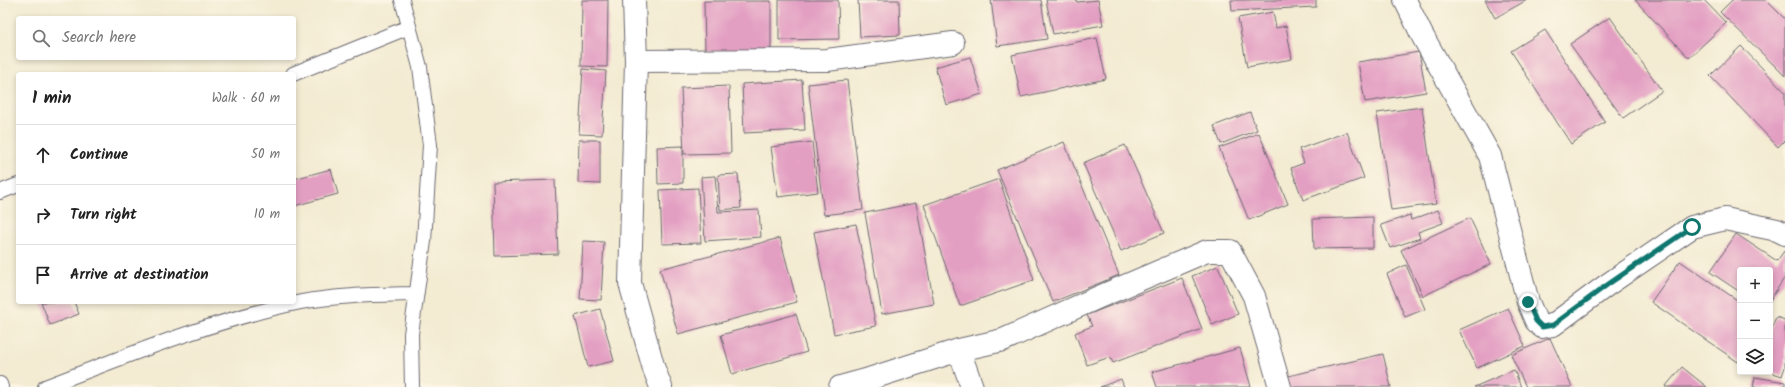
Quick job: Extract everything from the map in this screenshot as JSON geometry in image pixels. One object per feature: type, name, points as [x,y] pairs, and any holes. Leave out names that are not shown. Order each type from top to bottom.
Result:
[{"type":"street","points":[[634,0],[636,61],[630,283],[654,369],[661,387]]},
{"type":"street","points":[[1405,0],[1422,35],[1490,156],[1528,302],[1536,321],[1542,327],[1553,325],[1607,285],[1692,227],[1725,219],[1777,230],[1785,234]]},
{"type":"street","points":[[636,61],[827,60],[953,43]]},
{"type":"street","points":[[840,387],[869,380],[959,350],[1003,340],[1207,251],[1230,251],[1254,296],[1280,387]]},
{"type":"street","points":[[959,350],[972,387]]},
{"type":"lane","points":[[402,0],[420,67],[430,144],[424,241],[410,334],[412,387]]},
{"type":"lane","points":[[296,73],[409,27]]},
{"type":"lane","points":[[0,192],[16,185]]},
{"type":"lane","points":[[296,304],[366,295],[416,294]]},
{"type":"lane","points":[[45,387],[226,321],[294,304]]},
{"type":"building","points":[[582,0],[608,0],[607,67],[581,66]]},
{"type":"building","points":[[779,0],[838,0],[839,39],[779,40]]},
{"type":"building","points":[[858,0],[899,0],[900,35],[860,37]]},
{"type":"building","points":[[991,0],[1041,0],[1047,39],[997,46]]},
{"type":"building","points":[[1046,0],[1076,0],[1077,2],[1098,0],[1103,25],[1053,34]]},
{"type":"building","points":[[1231,0],[1316,0],[1316,7],[1232,11]]},
{"type":"building","points":[[1485,0],[1527,0],[1495,18]]},
{"type":"building","points":[[1635,0],[1704,0],[1726,23],[1689,58]]},
{"type":"building","points":[[1732,0],[1766,0],[1785,19],[1785,76],[1720,12]]},
{"type":"building","points":[[704,1],[771,1],[771,51],[705,52]]},
{"type":"building","points":[[1273,12],[1276,28],[1286,26],[1292,59],[1247,67],[1238,18]]},
{"type":"building","points":[[1610,17],[1662,91],[1623,118],[1570,44]]},
{"type":"building","points":[[1545,30],[1605,122],[1571,144],[1511,51]]},
{"type":"building","points":[[1097,38],[1106,79],[1021,97],[1012,55]]},
{"type":"building","points":[[1741,46],[1785,92],[1785,140],[1778,147],[1710,76]]},
{"type":"building","points":[[1419,52],[1426,92],[1365,102],[1358,62]]},
{"type":"building","points":[[970,57],[982,94],[946,105],[935,67]]},
{"type":"building","points":[[583,69],[606,71],[602,135],[579,134]]},
{"type":"building","points":[[802,80],[805,130],[744,133],[742,84]]},
{"type":"building","points":[[847,80],[863,210],[824,215],[808,84]]},
{"type":"building","points":[[729,86],[731,153],[684,154],[681,88]]},
{"type":"building","points":[[1422,107],[1436,204],[1391,210],[1377,113]]},
{"type":"building","points":[[1250,112],[1257,130],[1221,144],[1214,126]]},
{"type":"building","points":[[1347,132],[1364,178],[1303,200],[1291,168],[1304,163],[1299,149]]},
{"type":"building","points":[[1259,133],[1288,204],[1249,220],[1219,148]]},
{"type":"building","points":[[579,140],[600,140],[600,184],[578,183]]},
{"type":"building","points":[[812,142],[818,192],[778,197],[771,147]]},
{"type":"building","points":[[1064,142],[1119,275],[1053,302],[997,170]]},
{"type":"building","points":[[1125,145],[1164,233],[1121,251],[1083,163]]},
{"type":"building","points":[[683,146],[683,183],[658,184],[657,147]]},
{"type":"building","points":[[331,169],[338,194],[296,205],[296,178]]},
{"type":"building","points":[[738,174],[741,208],[720,210],[718,175]]},
{"type":"building","points":[[715,176],[718,212],[759,210],[761,237],[705,241],[701,177]]},
{"type":"building","points":[[999,179],[1034,280],[960,306],[924,205]]},
{"type":"building","points":[[555,180],[558,254],[495,256],[493,182]]},
{"type":"building","points":[[698,188],[701,243],[662,244],[660,190]]},
{"type":"building","points":[[916,203],[934,304],[882,314],[865,213]]},
{"type":"building","points":[[1438,210],[1443,223],[1418,232],[1420,238],[1390,248],[1381,225],[1410,215],[1411,220]]},
{"type":"building","points":[[1373,217],[1373,248],[1314,249],[1313,219]]},
{"type":"building","points":[[1470,218],[1491,264],[1423,296],[1401,250]]},
{"type":"building","points":[[856,224],[876,326],[834,334],[814,232]]},
{"type":"building","points":[[1736,234],[1777,261],[1784,251],[1785,252],[1785,277],[1773,295],[1773,267],[1737,267],[1737,290],[1710,272]]},
{"type":"building","points":[[780,238],[797,302],[678,334],[660,269]]},
{"type":"building","points":[[583,241],[604,242],[601,300],[580,299]]},
{"type":"building","points":[[1680,261],[1737,300],[1737,361],[1651,302]]},
{"type":"building","points":[[1406,265],[1425,309],[1405,317],[1387,274]]},
{"type":"building","points":[[1218,266],[1238,314],[1212,325],[1192,276]]},
{"type":"building","points":[[1182,278],[1202,329],[1113,363],[1110,357],[1087,365],[1075,333],[1092,326],[1087,315]]},
{"type":"building","points":[[42,304],[75,304],[79,314],[50,325]]},
{"type":"building","points":[[1508,308],[1525,346],[1477,368],[1459,330]]},
{"type":"building","points":[[600,309],[614,361],[588,367],[575,316]]},
{"type":"building","points":[[796,314],[807,352],[732,374],[721,335]]},
{"type":"building","points":[[1776,317],[1785,320],[1785,367],[1782,376],[1773,373],[1773,324]]},
{"type":"building","points":[[1550,338],[1572,387],[1526,387],[1511,355]]},
{"type":"building","points":[[1240,348],[1251,387],[1157,387],[1152,372]]},
{"type":"building","points":[[1383,354],[1391,387],[1287,387],[1284,377]]},
{"type":"building","points":[[1682,367],[1707,387],[1665,387]]},
{"type":"building","points":[[1514,370],[1521,387],[1474,387]]},
{"type":"building","points":[[1755,377],[1785,382],[1785,387],[1753,387]]},
{"type":"building","points":[[1121,379],[1124,387],[1100,387]]},
{"type":"route","points":[[1528,302],[1536,321],[1542,327],[1553,325],[1607,285],[1692,227]]}]
